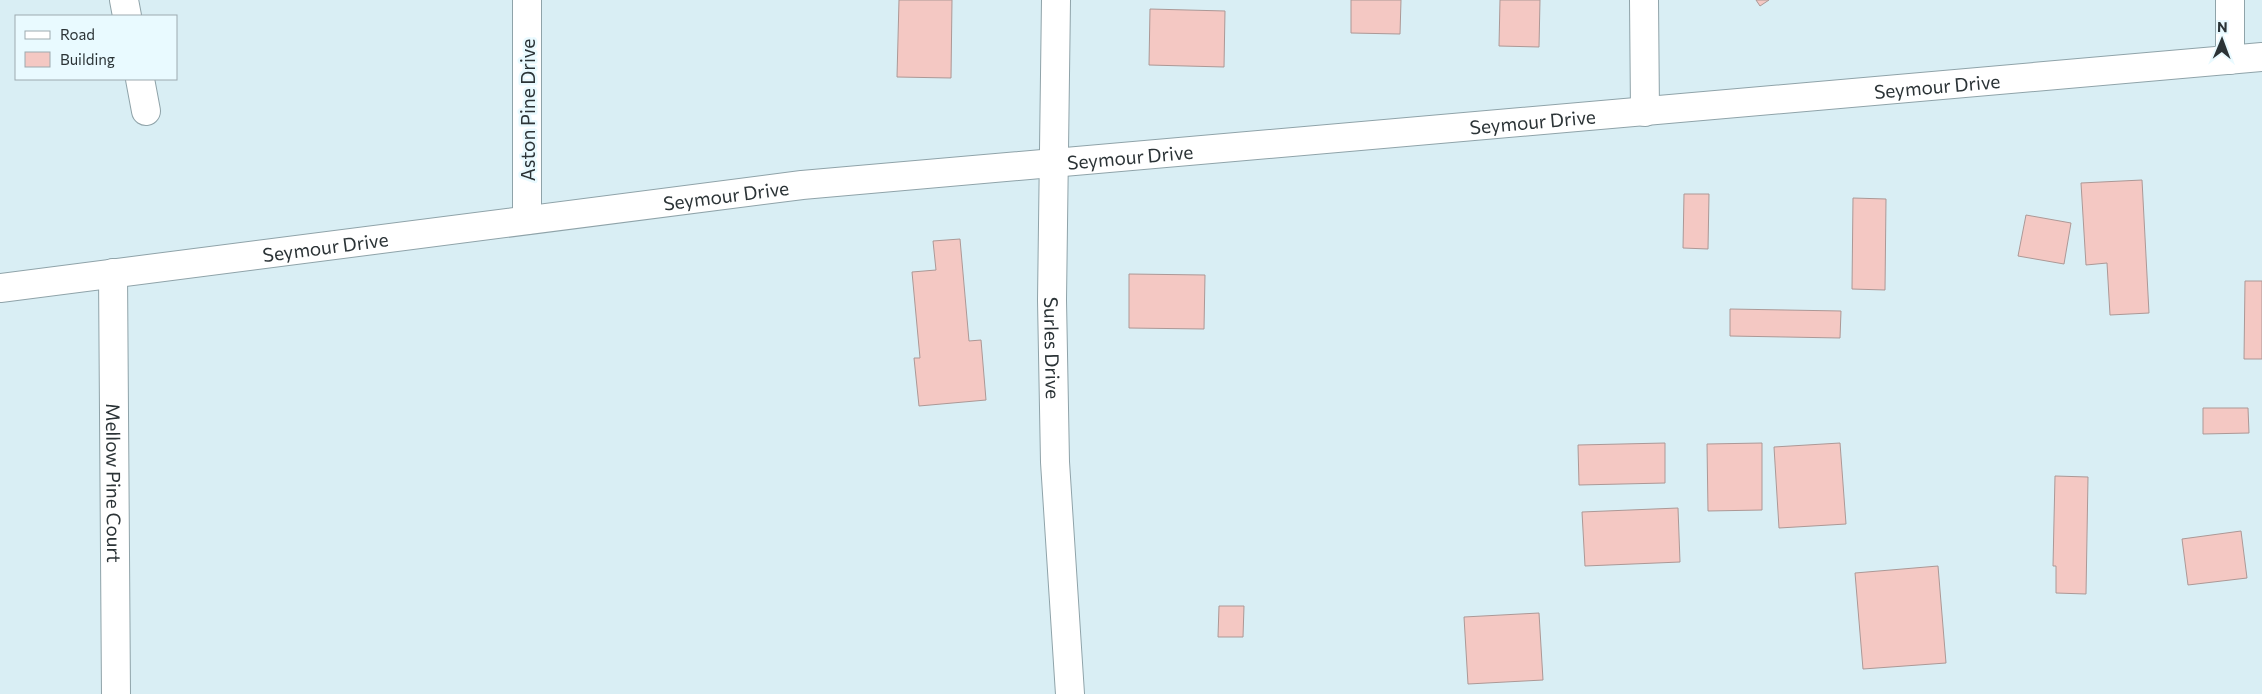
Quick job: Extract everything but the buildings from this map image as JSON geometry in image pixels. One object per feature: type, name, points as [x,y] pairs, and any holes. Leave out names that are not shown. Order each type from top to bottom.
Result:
[{"type":"street","points":[[124,0],[127,15]]},
{"type":"street","name":"Aston Pine Drive","points":[[527,0],[527,220]]},
{"type":"street","name":"Surles Drive","points":[[1056,0],[1052,300],[1055,462],[1070,694]]},
{"type":"street","points":[[1644,0],[1645,112]]},
{"type":"street","points":[[2230,0],[2230,60]]},
{"type":"street","name":"Seymour Drive","points":[[0,288],[802,185],[2262,57]]},
{"type":"street","points":[[140,80],[146,111]]},
{"type":"street","name":"Mellow Pine Court","points":[[113,273],[116,694]]}]
